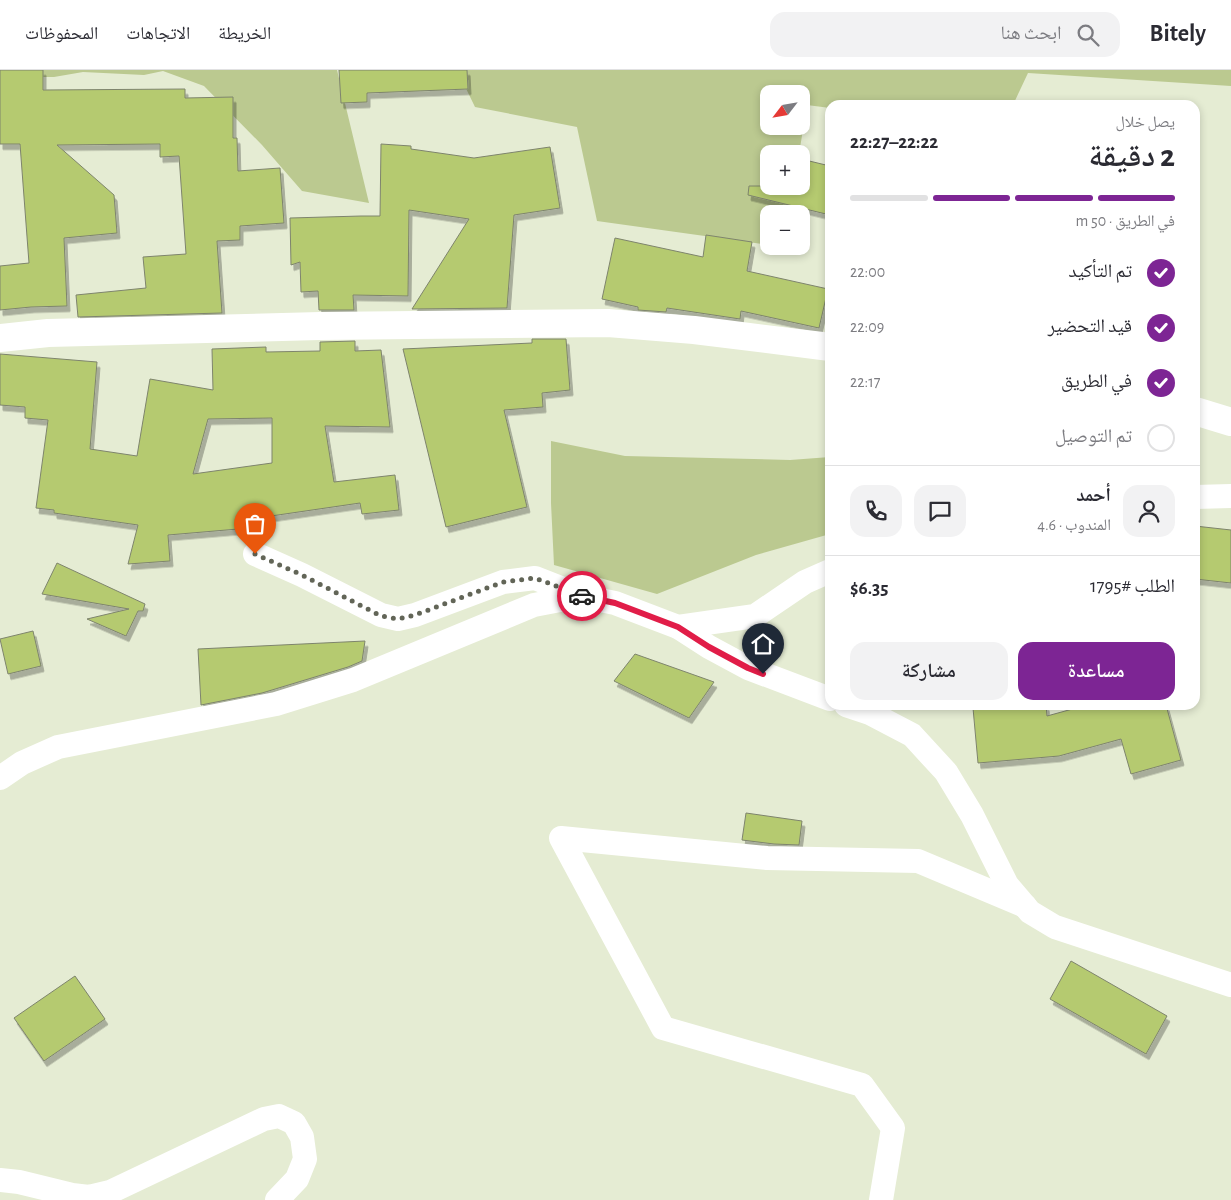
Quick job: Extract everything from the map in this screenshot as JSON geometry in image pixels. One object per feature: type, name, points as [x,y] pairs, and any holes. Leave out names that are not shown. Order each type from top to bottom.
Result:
[{"type":"main road","points":[[0,338],[48,333],[330,326],[608,323],[694,330],[825,345]]},
{"type":"main road","points":[[1200,413],[1231,422]]},
{"type":"street","points":[[1200,497],[1231,496]]},
{"type":"street","points":[[255,554],[302,575],[381,616],[398,619],[415,615],[503,582],[535,578],[581,596],[615,603],[678,627],[709,647],[748,668],[825,697]]},
{"type":"street","points":[[678,627],[755,616],[806,582],[825,573]]},
{"type":"street","points":[[0,778],[22,763],[58,748],[276,704],[319,691],[353,680],[534,605],[581,596]]},
{"type":"street","points":[[861,710],[912,735],[946,772],[972,815],[1007,885],[1030,912],[1055,926],[1231,986]]},
{"type":"street","points":[[881,1200],[892,1128],[862,1085],[663,1028],[561,838],[767,858],[918,861],[1025,906]]},
{"type":"street","points":[[0,1180],[19,1182],[72,1195],[89,1197],[103,1194],[264,1119],[278,1116],[294,1123],[302,1137],[306,1159],[297,1179],[277,1200]]},
{"type":"green space","points":[[0,70],[337,70],[369,203],[302,191],[262,145],[204,86],[163,71],[144,75],[83,72],[54,77],[33,77]]},
{"type":"green space","points":[[457,70],[1231,70],[1231,86],[1028,73],[1015,100],[825,100],[825,107],[810,105],[810,85],[760,85],[760,135],[802,135],[800,145],[760,145],[760,195],[792,195],[791,205],[760,205],[760,244],[597,221],[577,127],[475,107]]},
{"type":"green space","points":[[551,441],[625,456],[790,460],[825,457],[825,535],[756,555],[657,594],[554,565]]},
{"type":"building","points":[[0,70],[43,70],[43,90],[185,89],[185,98],[233,97],[233,138],[237,138],[238,171],[280,168],[284,223],[240,226],[240,240],[217,241],[222,313],[78,317],[76,295],[146,288],[143,257],[186,254],[179,156],[160,157],[160,144],[57,145],[114,195],[117,233],[64,238],[67,306],[0,310],[0,266],[29,263],[20,144],[0,144]]},
{"type":"building","points":[[339,70],[467,70],[468,89],[367,93],[367,102],[341,103]]},
{"type":"building","points":[[381,144],[411,146],[411,149],[474,158],[550,147],[560,208],[514,215],[507,308],[412,309],[469,219],[409,210],[408,296],[353,295],[354,310],[319,310],[318,291],[301,292],[300,262],[291,265],[290,218],[380,216]]},
{"type":"building","points":[[810,161],[825,165],[825,214],[810,210],[810,205],[789,205],[748,195],[749,186],[760,186],[760,195],[810,195]]},
{"type":"building","points":[[706,235],[752,242],[747,271],[825,288],[825,302],[819,328],[741,311],[740,319],[667,308],[666,312],[638,310],[638,307],[602,299],[615,238],[703,257]]},
{"type":"building","points":[[532,339],[566,339],[570,390],[542,393],[543,407],[504,410],[527,507],[446,527],[403,349],[532,343]]},
{"type":"building","points":[[355,341],[355,351],[381,350],[390,427],[325,426],[334,482],[395,475],[399,510],[362,514],[360,503],[237,521],[238,529],[168,535],[170,561],[128,564],[138,525],[54,513],[54,510],[36,508],[48,420],[25,418],[25,407],[0,405],[0,354],[97,362],[90,449],[137,456],[150,379],[213,390],[212,349],[266,347],[266,352],[320,351],[320,342]],"holes":[[[272,418],[272,463],[193,474],[208,419]]]},
{"type":"building","points":[[1200,527],[1231,530],[1231,583],[1200,580]]},
{"type":"building","points":[[57,563],[145,604],[143,611],[138,611],[126,636],[87,619],[129,609],[42,594]]},
{"type":"building","points":[[33,631],[41,666],[8,674],[0,639]]},
{"type":"building","points":[[365,641],[362,661],[348,667],[262,693],[201,705],[198,649]]},
{"type":"building","points":[[635,654],[714,682],[689,718],[614,681]]},
{"type":"building","points":[[973,710],[1046,710],[1047,716],[1069,710],[1167,710],[1181,760],[1131,774],[1121,739],[1059,756],[978,763]]},
{"type":"building","points":[[746,813],[802,821],[799,845],[742,840]]},
{"type":"building","points":[[1071,961],[1167,1016],[1146,1054],[1050,999]]},
{"type":"building","points":[[75,976],[105,1019],[44,1061],[14,1018]]},
{"type":"way so far","points":[[255,554],[302,575],[381,616],[398,619],[415,615],[503,582],[535,578],[582,596]]},
{"type":"route","points":[[582,596],[615,603],[678,627],[709,647],[763,674]]}]
